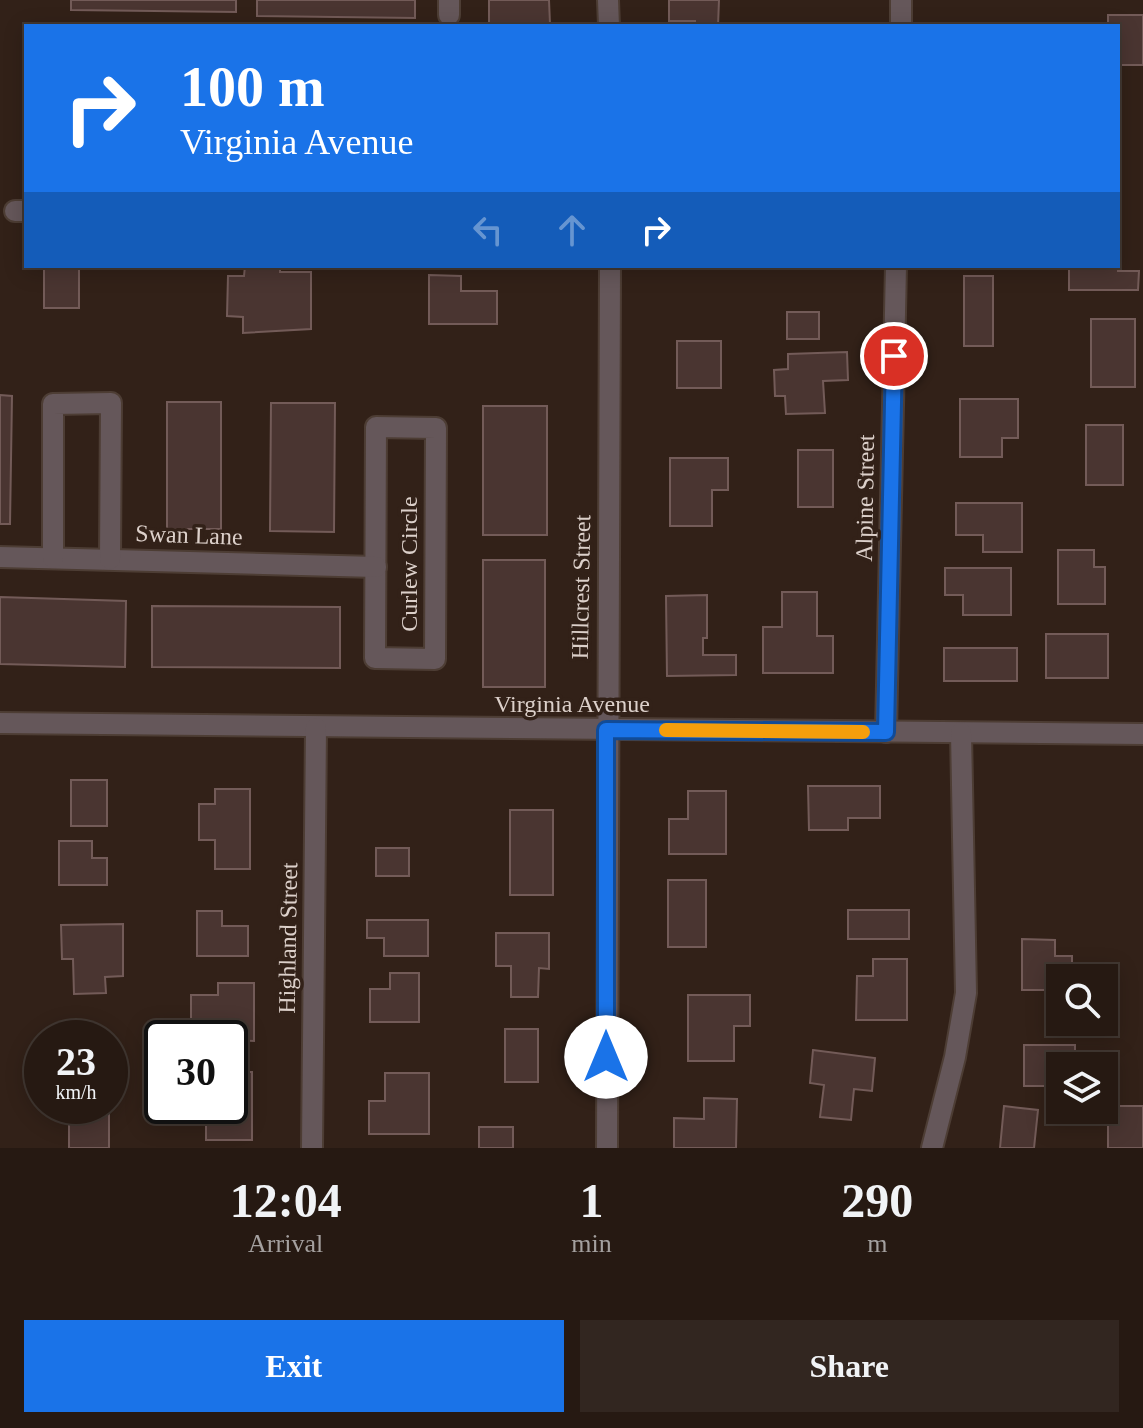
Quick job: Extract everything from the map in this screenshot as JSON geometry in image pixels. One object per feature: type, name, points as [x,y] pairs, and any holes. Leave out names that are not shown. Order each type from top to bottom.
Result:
[{"type":"street","points":[[608,0],[609,24]]},
{"type":"street","points":[[901,0],[901,24]]},
{"type":"street","name":"Hillcrest Street","points":[[607,1148],[606,730],[610,268]]},
{"type":"street","name":"Alpine Street","points":[[886,732],[896,268]]},
{"type":"street","points":[[53,558],[53,404],[111,403],[110,559]]},
{"type":"street","name":"Curlew Circle","points":[[376,427],[436,428],[435,659],[375,658],[376,567],[376,427]]},
{"type":"street","name":"Swan Lane","points":[[0,557],[376,567]]},
{"type":"street","name":"Virginia Avenue","points":[[0,723],[1143,734]]},
{"type":"street","name":"Highland Street","points":[[312,1148],[316,728]]},
{"type":"street","points":[[932,1148],[955,1057],[966,993],[961,733]]},
{"type":"building","points":[[71,0],[236,0],[236,12],[71,10]]},
{"type":"building","points":[[257,0],[415,0],[415,18],[257,16]]},
{"type":"building","points":[[489,0],[549,0],[550,24],[489,24]]},
{"type":"building","points":[[669,0],[719,0],[718,24],[669,21]]},
{"type":"building","points":[[1108,15],[1143,15],[1143,65],[1120,65],[1120,24],[1108,24]]},
{"type":"building","points":[[44,268],[79,268],[79,308],[44,308]]},
{"type":"building","points":[[245,268],[311,272],[311,329],[243,333],[243,317],[227,316],[228,276],[244,276]]},
{"type":"building","points":[[1069,268],[1139,271],[1138,290],[1069,290]]},
{"type":"building","points":[[429,275],[461,276],[461,291],[497,291],[497,324],[429,324]]},
{"type":"building","points":[[964,276],[993,276],[993,346],[964,346]]},
{"type":"building","points":[[787,312],[819,312],[819,339],[787,339]]},
{"type":"building","points":[[1091,319],[1135,319],[1135,387],[1091,387]]},
{"type":"building","points":[[677,341],[721,341],[721,388],[677,388]]},
{"type":"building","points":[[847,352],[848,380],[823,381],[825,413],[786,414],[785,396],[775,396],[774,370],[788,369],[788,354]]},
{"type":"building","points":[[0,395],[12,396],[10,524],[0,524]]},
{"type":"building","points":[[960,399],[1018,399],[1018,438],[1002,438],[1002,457],[960,457]]},
{"type":"building","points":[[167,402],[221,402],[221,529],[167,529]]},
{"type":"building","points":[[271,403],[335,403],[334,532],[270,531]]},
{"type":"building","points":[[483,406],[547,406],[547,535],[483,535]]},
{"type":"building","points":[[1086,425],[1123,425],[1123,485],[1086,485]]},
{"type":"building","points":[[798,450],[833,450],[833,507],[798,507]]},
{"type":"building","points":[[670,458],[728,458],[728,490],[712,490],[712,526],[670,526]]},
{"type":"building","points":[[956,503],[1022,503],[1022,552],[983,552],[983,535],[956,535]]},
{"type":"building","points":[[1058,550],[1094,550],[1094,567],[1105,567],[1105,604],[1058,604]]},
{"type":"building","points":[[483,560],[545,560],[545,687],[483,687]]},
{"type":"building","points":[[945,568],[1011,568],[1011,615],[963,615],[963,595],[945,595]]},
{"type":"building","points":[[782,592],[817,592],[817,636],[833,636],[833,673],[763,673],[763,627],[782,627]]},
{"type":"building","points":[[707,595],[707,638],[703,638],[703,655],[736,655],[736,675],[667,676],[666,596]]},
{"type":"building","points":[[0,597],[126,601],[125,667],[0,664]]},
{"type":"building","points":[[152,606],[340,607],[340,668],[152,667]]},
{"type":"building","points":[[1046,634],[1108,634],[1108,678],[1046,678]]},
{"type":"building","points":[[944,648],[1017,648],[1017,681],[944,681]]},
{"type":"building","points":[[71,780],[107,780],[107,826],[71,826]]},
{"type":"building","points":[[808,786],[880,786],[880,818],[848,818],[848,830],[809,830]]},
{"type":"building","points":[[215,789],[250,789],[250,869],[215,869],[215,840],[199,840],[199,804],[215,804]]},
{"type":"building","points":[[688,791],[726,791],[726,854],[669,854],[669,819],[688,819]]},
{"type":"building","points":[[510,810],[553,810],[553,895],[510,895]]},
{"type":"building","points":[[59,841],[92,841],[92,858],[107,858],[107,885],[59,885]]},
{"type":"building","points":[[376,848],[409,848],[409,876],[376,876]]},
{"type":"building","points":[[668,880],[706,880],[706,947],[668,947]]},
{"type":"building","points":[[848,910],[909,910],[909,939],[848,939]]},
{"type":"building","points":[[197,911],[222,911],[222,926],[248,926],[248,956],[197,956]]},
{"type":"building","points":[[367,920],[428,920],[428,956],[384,956],[384,938],[367,938]]},
{"type":"building","points":[[123,924],[123,976],[105,977],[106,993],[74,994],[73,959],[62,959],[61,925]]},
{"type":"building","points":[[496,933],[549,933],[549,969],[539,968],[538,997],[511,997],[511,966],[496,966]]},
{"type":"building","points":[[1022,939],[1055,940],[1055,956],[1072,956],[1072,964],[1046,964],[1046,990],[1022,990]]},
{"type":"building","points":[[873,959],[907,959],[907,1020],[856,1020],[857,976],[873,976]]},
{"type":"building","points":[[390,973],[419,973],[419,1022],[370,1022],[370,989],[390,989]]},
{"type":"building","points":[[218,983],[254,983],[254,1041],[248,1041],[248,1020],[191,1020],[191,995],[218,995]]},
{"type":"building","points":[[688,995],[750,995],[750,1026],[734,1026],[734,1061],[688,1061]]},
{"type":"building","points":[[505,1029],[538,1029],[538,1082],[505,1082]]},
{"type":"building","points":[[1024,1045],[1075,1045],[1075,1052],[1046,1052],[1046,1086],[1024,1086]]},
{"type":"building","points":[[813,1050],[875,1058],[872,1091],[854,1089],[851,1120],[820,1117],[824,1085],[810,1083]]},
{"type":"building","points":[[248,1072],[252,1072],[252,1140],[206,1140],[206,1124],[248,1124]]},
{"type":"building","points":[[385,1073],[429,1073],[429,1134],[369,1134],[369,1101],[385,1101]]},
{"type":"building","points":[[704,1098],[737,1099],[736,1148],[674,1148],[674,1118],[704,1119]]},
{"type":"building","points":[[1004,1106],[1038,1110],[1034,1148],[1000,1148]]},
{"type":"building","points":[[1118,1106],[1143,1106],[1143,1148],[1108,1148],[1108,1124],[1118,1124]]},
{"type":"building","points":[[69,1124],[109,1124],[109,1148],[69,1148]]},
{"type":"building","points":[[479,1127],[513,1127],[513,1148],[479,1148]]},
{"type":"slow traffic","points":[[666,730],[863,732]]},
{"type":"route","points":[[606,1057],[606,730],[886,732],[894,356]]}]
